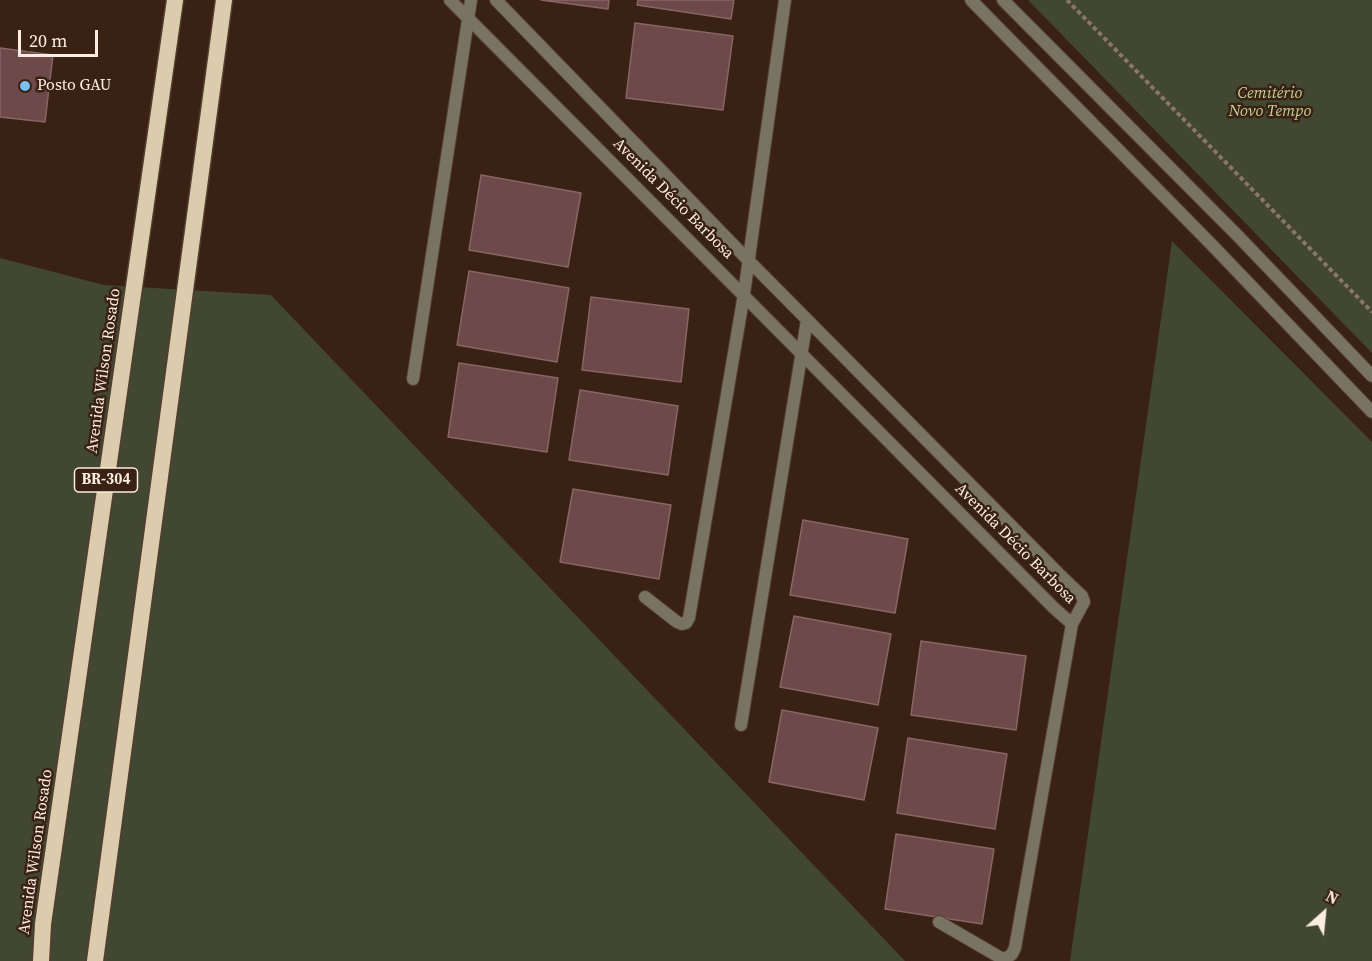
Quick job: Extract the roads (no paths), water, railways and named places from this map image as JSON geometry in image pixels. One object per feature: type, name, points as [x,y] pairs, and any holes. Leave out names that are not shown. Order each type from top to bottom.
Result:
[{"type":"highway","name":"Avenida Wilson Rosado","points":[[41,961],[50,876],[175,0]]},
{"type":"highway","name":"BR-304","points":[[95,961],[224,0]]},
{"type":"street","name":"Avenida Décio Barbosa","points":[[450,0],[1072,624],[1084,602],[1082,596],[807,320],[496,0]]},
{"type":"street","points":[[413,379],[471,0]]},
{"type":"street","points":[[645,597],[677,622],[682,624],[689,618],[744,294],[785,0]]},
{"type":"street","points":[[971,0],[1211,244],[1372,412]]},
{"type":"street","points":[[1003,0],[1238,236],[1372,376]]},
{"type":"street","points":[[741,725],[807,320]]},
{"type":"street","points":[[939,922],[1001,958],[1007,958],[1015,948],[1072,624]]},
{"type":"place","name":"Posto GAU","points":[[25,86]]},
{"type":"park label","name":"Cemitério Novo Tempo","points":[[1270,103]]}]
